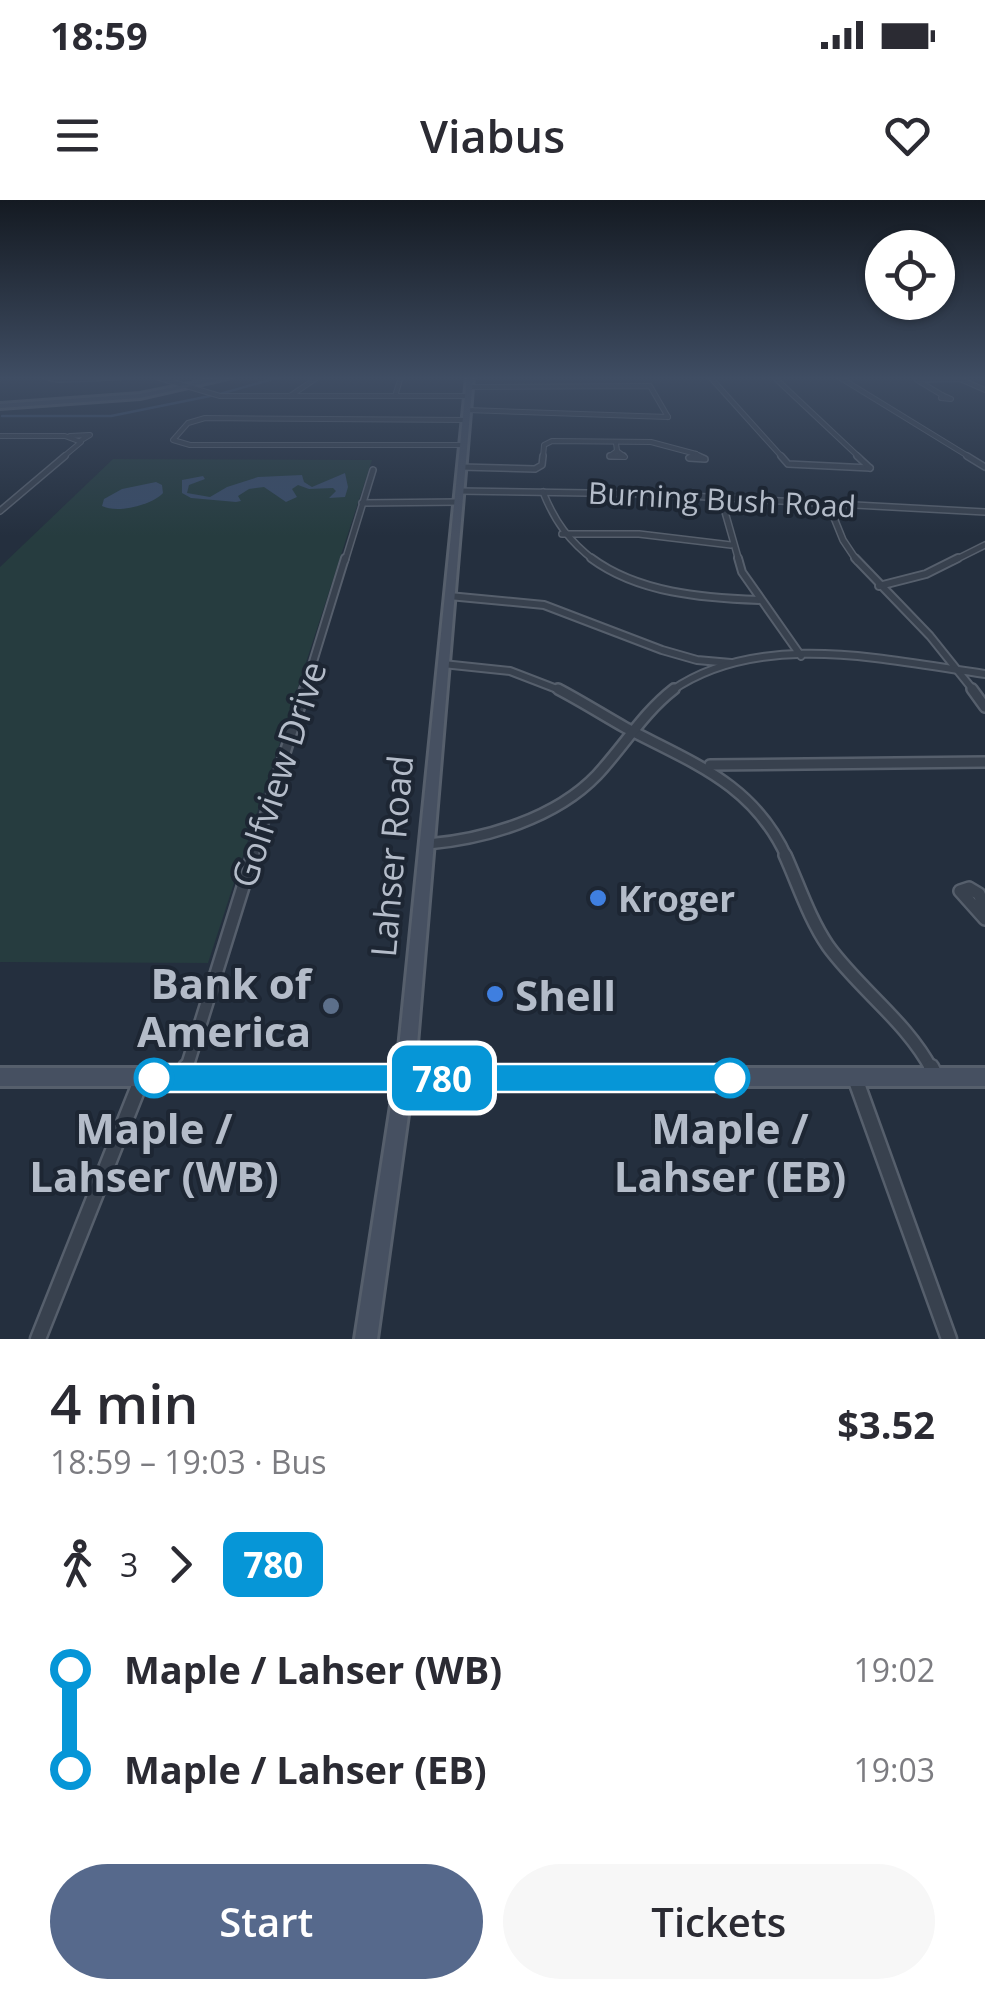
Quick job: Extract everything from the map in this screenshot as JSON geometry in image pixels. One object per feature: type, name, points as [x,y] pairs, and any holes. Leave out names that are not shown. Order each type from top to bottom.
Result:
[{"type":"street","points":[[180,430],[174,442],[463,445]]},
{"type":"street","name":"Lahser Road","points":[[366,1339],[406,1078],[465,430]]},
{"type":"street","points":[[758,430],[788,464],[804,468],[870,468]]},
{"type":"street","points":[[831,430],[870,468]]},
{"type":"street","points":[[925,430],[985,467]]},
{"type":"street","points":[[0,436],[75,439],[0,511]]},
{"type":"street","points":[[461,467],[534,470],[542,466],[546,443],[671,445],[696,454]]},
{"type":"street","points":[[616,443],[616,451]]},
{"type":"street","name":"Golfview Drive","points":[[183,1078],[373,470]]},
{"type":"street","name":"Burning Bush Road","points":[[459,490],[985,512]]},
{"type":"street","points":[[543,492],[562,534],[589,558],[632,579],[684,592],[760,600]]},
{"type":"street","points":[[720,498],[731,545],[760,600],[801,656]]},
{"type":"street","points":[[362,502],[458,502]]},
{"type":"street","points":[[828,503],[838,532],[879,586],[957,670],[985,707]]},
{"type":"street","points":[[562,534],[639,534],[731,545]]},
{"type":"street","points":[[879,586],[926,574],[985,545]]},
{"type":"street","points":[[450,596],[544,605],[697,660],[734,663],[801,656],[871,658],[985,674]]},
{"type":"street","points":[[697,660],[704,674]]},
{"type":"street","points":[[428,844],[455,842],[571,797],[669,693],[734,663]]},
{"type":"street","points":[[444,664],[521,673],[631,730],[710,765],[746,794],[767,821],[822,936],[851,974],[917,1041],[936,1078]]},
{"type":"street","points":[[710,765],[985,762]]},
{"type":"street","points":[[985,908],[976,891],[962,889],[964,899],[985,919]]},
{"type":"street","points":[[0,1077],[985,1077]]},
{"type":"street","points":[[38,1339],[142,1078]]},
{"type":"street","points":[[854,1078],[948,1339]]},
{"type":"green space","points":[[113,459],[372,460],[208,963],[0,962],[0,567]]},
{"type":"water","points":[[345,473],[345,497],[329,498],[336,491],[333,488],[309,489],[298,485],[292,489],[297,497],[286,502],[264,487],[249,489],[236,502],[191,498],[182,493],[182,480],[203,476],[205,479],[189,485],[187,493],[210,497],[258,477],[302,475],[312,487]]},
{"type":"water","points":[[156,482],[162,485],[163,493],[151,501],[125,509],[102,506],[104,499],[122,489]]},
{"type":"bus line","name":"780","points":[[154,1078],[730,1078]]},
{"type":"place","name":"Kroger","points":[[598,898]]},
{"type":"place","name":"Shell","points":[[495,994]]},
{"type":"place","name":"Bank of America","points":[[331,1006]]},
{"type":"place","name":"Maple / Lahser (WB)","points":[[154,1078]]},
{"type":"place","name":"Maple / Lahser (EB)","points":[[730,1078]]}]
